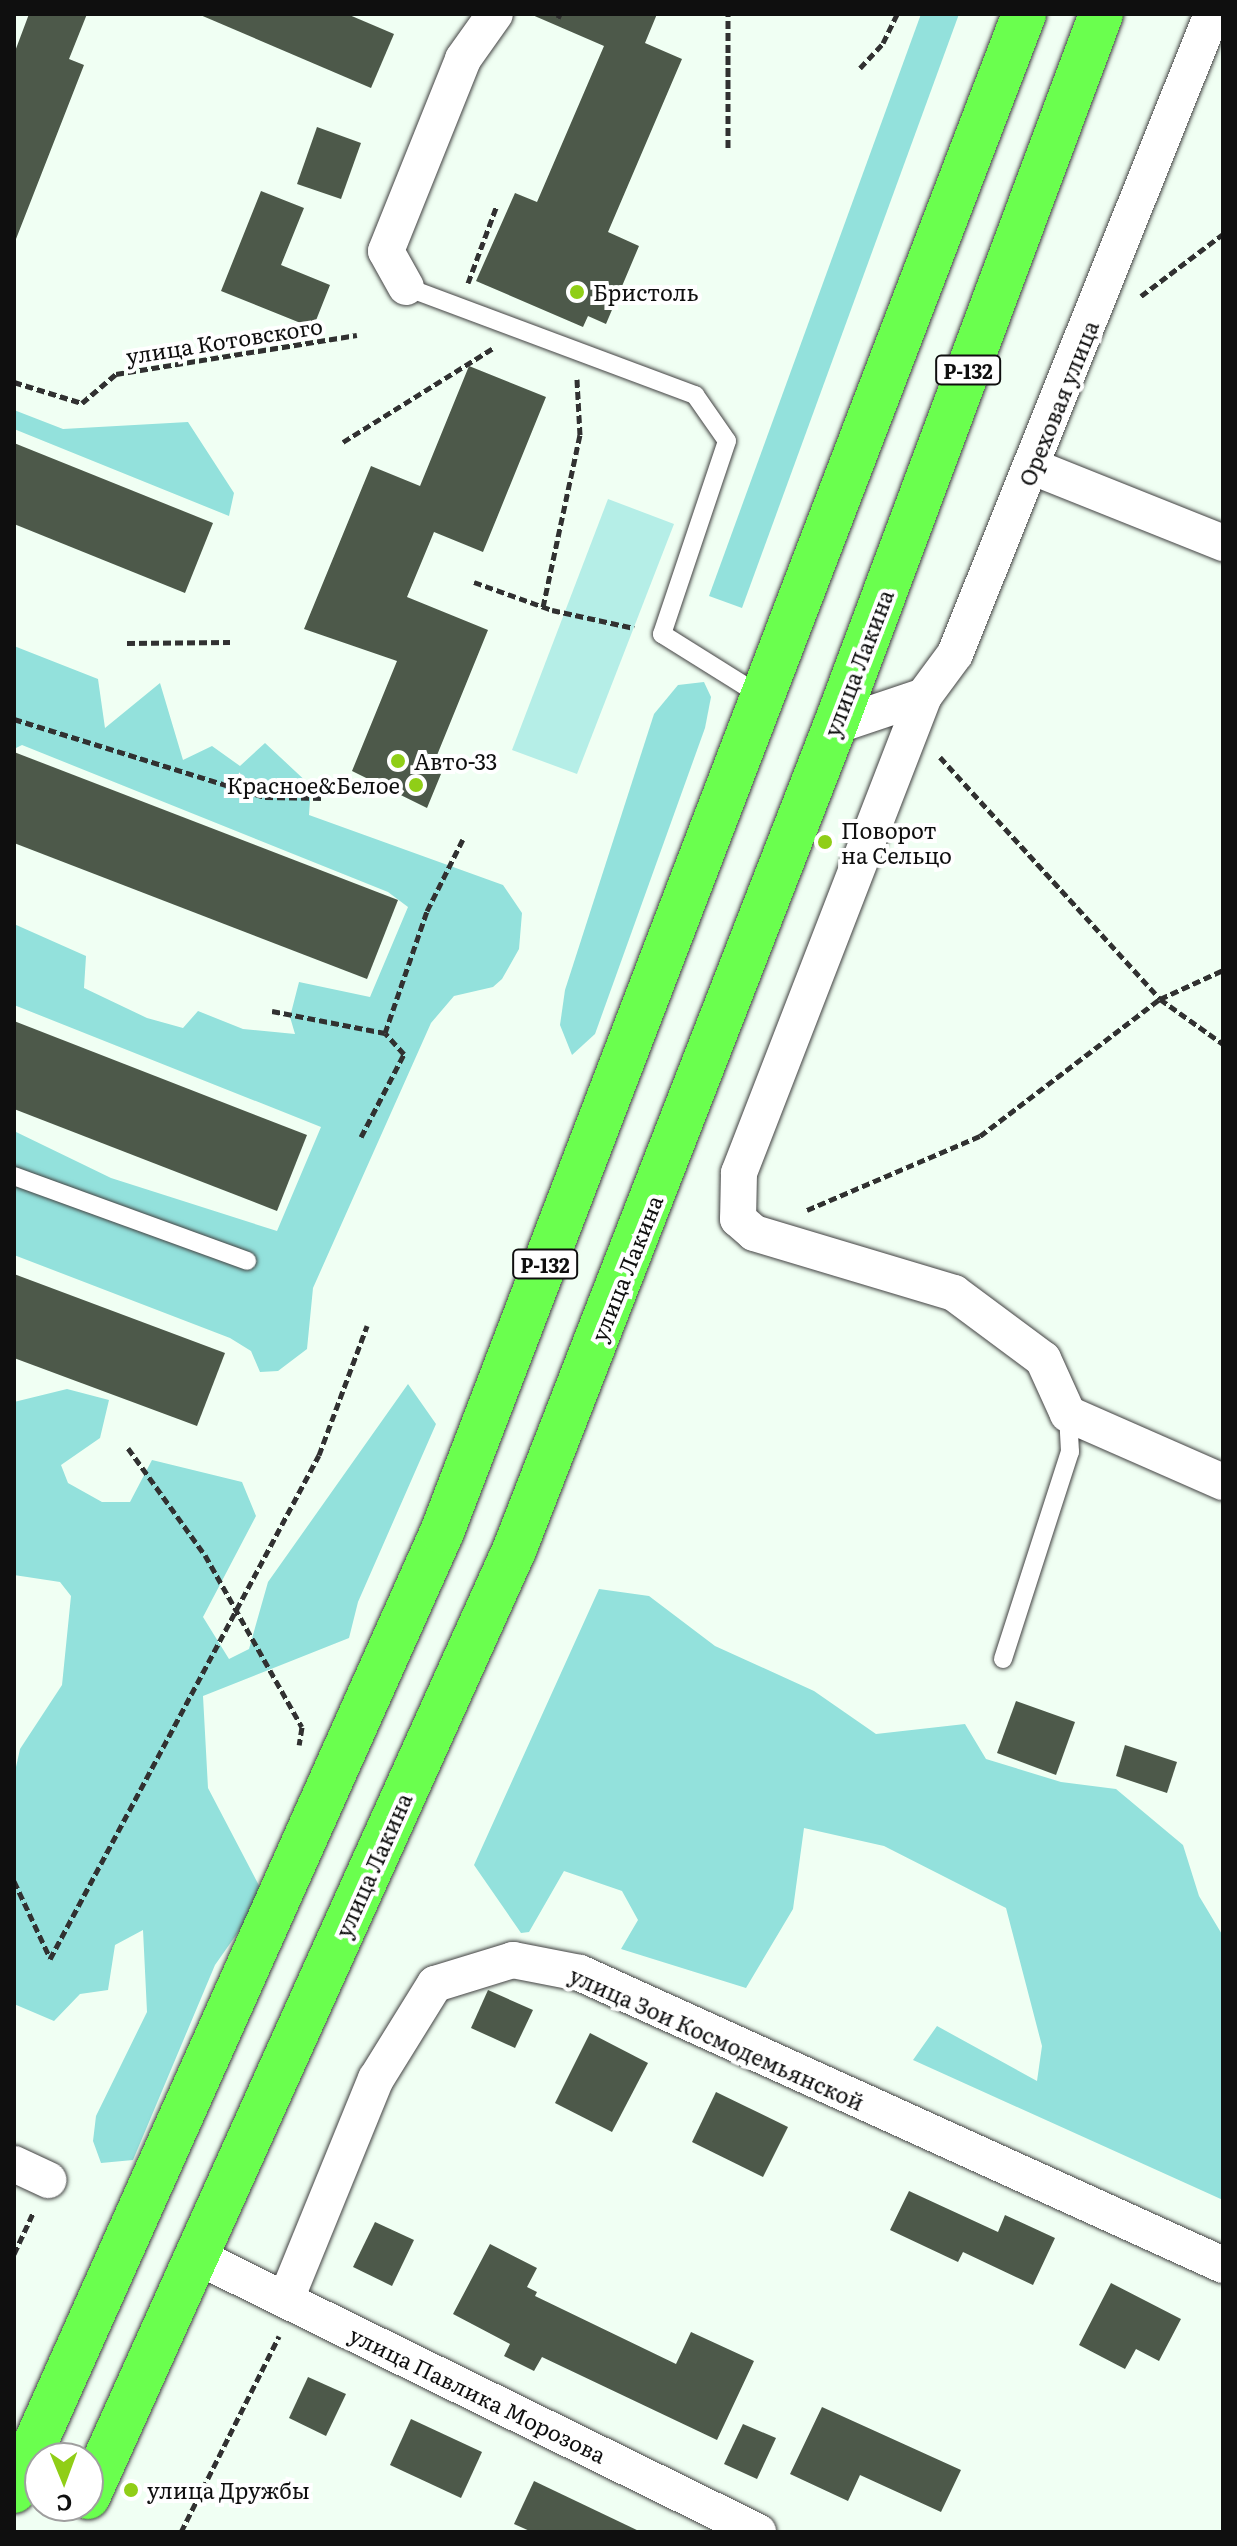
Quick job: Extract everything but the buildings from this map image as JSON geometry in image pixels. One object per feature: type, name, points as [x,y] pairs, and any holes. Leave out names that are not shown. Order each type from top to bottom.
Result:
[{"type":"highway","name":"Р-132","points":[[14,2491],[442,1532],[1024,14]]},
{"type":"highway","name":"улица Лакина","points":[[104,2462],[515,1548],[835,726],[1101,14]]},
{"type":"street","points":[[406,287],[386,251],[463,59],[495,14]]},
{"type":"street","name":"Ореховая улица","points":[[746,1226],[739,1173],[924,696],[955,654],[1033,467],[1212,14]]},
{"type":"street","points":[[1033,467],[1223,543]]},
{"type":"street","points":[[835,726],[924,696]]},
{"type":"street","points":[[746,1226],[954,1293],[1043,1359],[1068,1414],[1223,1482]]},
{"type":"street","name":"улица Зои Космодемьянской","points":[[286,2299],[376,2079],[435,1984],[513,1960],[580,1973],[1223,2265]]},
{"type":"street","points":[[14,2164],[49,2180]]},
{"type":"street","name":"улица Павлика Морозова","points":[[198,2257],[758,2532]]},
{"type":"lane","points":[[406,287],[695,395],[727,441],[662,634],[763,697]]},
{"type":"lane","points":[[14,1176],[247,1261]]},
{"type":"lane","points":[[1003,1659],[1070,1452],[1068,1414]]},
{"type":"path","points":[[728,14],[728,148]]},
{"type":"path","points":[[860,68],[883,43],[897,14]]},
{"type":"path","points":[[459,306],[497,205]]},
{"type":"path","points":[[1134,301],[1223,234]]},
{"type":"path","name":"улица Котовского","points":[[14,382],[82,403],[116,374],[357,335]]},
{"type":"path","points":[[343,442],[494,347]]},
{"type":"path","points":[[543,607],[580,435],[575,350]]},
{"type":"path","points":[[474,582],[543,607],[662,634]]},
{"type":"path","points":[[127,643],[230,642]]},
{"type":"path","points":[[14,719],[265,797],[323,798]]},
{"type":"path","points":[[910,736],[930,746],[1160,999],[1223,1044]]},
{"type":"path","points":[[385,1033],[427,911],[463,839]]},
{"type":"path","points":[[746,1226],[980,1136],[1160,999],[1223,970]]},
{"type":"path","points":[[272,1011],[385,1033],[404,1054],[361,1137]]},
{"type":"path","points":[[14,1881],[50,1959],[319,1455],[367,1326]]},
{"type":"path","points":[[128,1448],[205,1555],[302,1727],[298,1752]]},
{"type":"path","points":[[181,2532],[280,2335],[294,2341]]},
{"type":"shaded area","points":[[921,14],[959,14],[742,608],[709,596]]},
{"type":"shaded area","points":[[14,410],[63,429],[188,422],[234,493],[229,516],[14,429]]},
{"type":"shaded area","points":[[608,499],[674,524],[577,774],[512,750]]},
{"type":"shaded area","points":[[14,646],[98,679],[105,728],[160,683],[183,760],[212,746],[240,766],[265,743],[311,786],[309,815],[503,885],[522,913],[519,949],[502,979],[493,987],[454,996],[431,1023],[313,1288],[307,1349],[278,1371],[260,1372],[251,1351],[230,1338],[14,1255],[14,1131],[111,1178],[277,1231],[321,1127],[14,1005],[14,924],[86,956],[84,988],[147,1018],[183,1028],[198,1011],[243,1029],[295,1034],[290,1017],[299,982],[370,997],[408,907],[388,892],[22,745],[14,749]]},
{"type":"shaded area","points":[[704,682],[711,697],[705,728],[595,1034],[572,1055],[560,1025],[565,990],[654,714],[678,685]]},
{"type":"shaded area","points":[[408,1384],[436,1424],[358,1602],[349,1638],[203,1696],[208,1788],[264,1895],[215,1965],[133,2160],[101,2163],[93,2141],[96,2116],[147,2012],[143,1930],[115,1945],[108,1990],[80,1994],[54,2021],[14,2004],[14,1776],[20,1749],[62,1685],[71,1596],[60,1582],[14,1575],[14,1402],[67,1389],[109,1400],[100,1438],[61,1465],[68,1483],[102,1502],[130,1502],[152,1460],[242,1482],[256,1516],[203,1617],[229,1659],[249,1649],[268,1582]]},
{"type":"shaded area","points":[[599,1589],[649,1596],[715,1646],[814,1691],[876,1734],[965,1724],[986,1759],[1061,1782],[1116,1789],[1183,1845],[1199,1896],[1223,1936],[1223,2200],[913,2060],[937,2026],[1037,2081],[1042,2046],[1006,1908],[884,1846],[804,1828],[793,1909],[746,1988],[621,1949],[638,1920],[622,1891],[564,1871],[529,1932],[521,1933],[474,1865]]},
{"type":"place","name":"Бристоль","points":[[577,292]]},
{"type":"place","name":"Авто-33","points":[[398,761]]},
{"type":"place","name":"Красное&Белое","points":[[416,785]]},
{"type":"place","name":"Поворот на Сельцо","points":[[825,842]]},
{"type":"place","name":"улица Дружбы","points":[[131,2490]]}]
